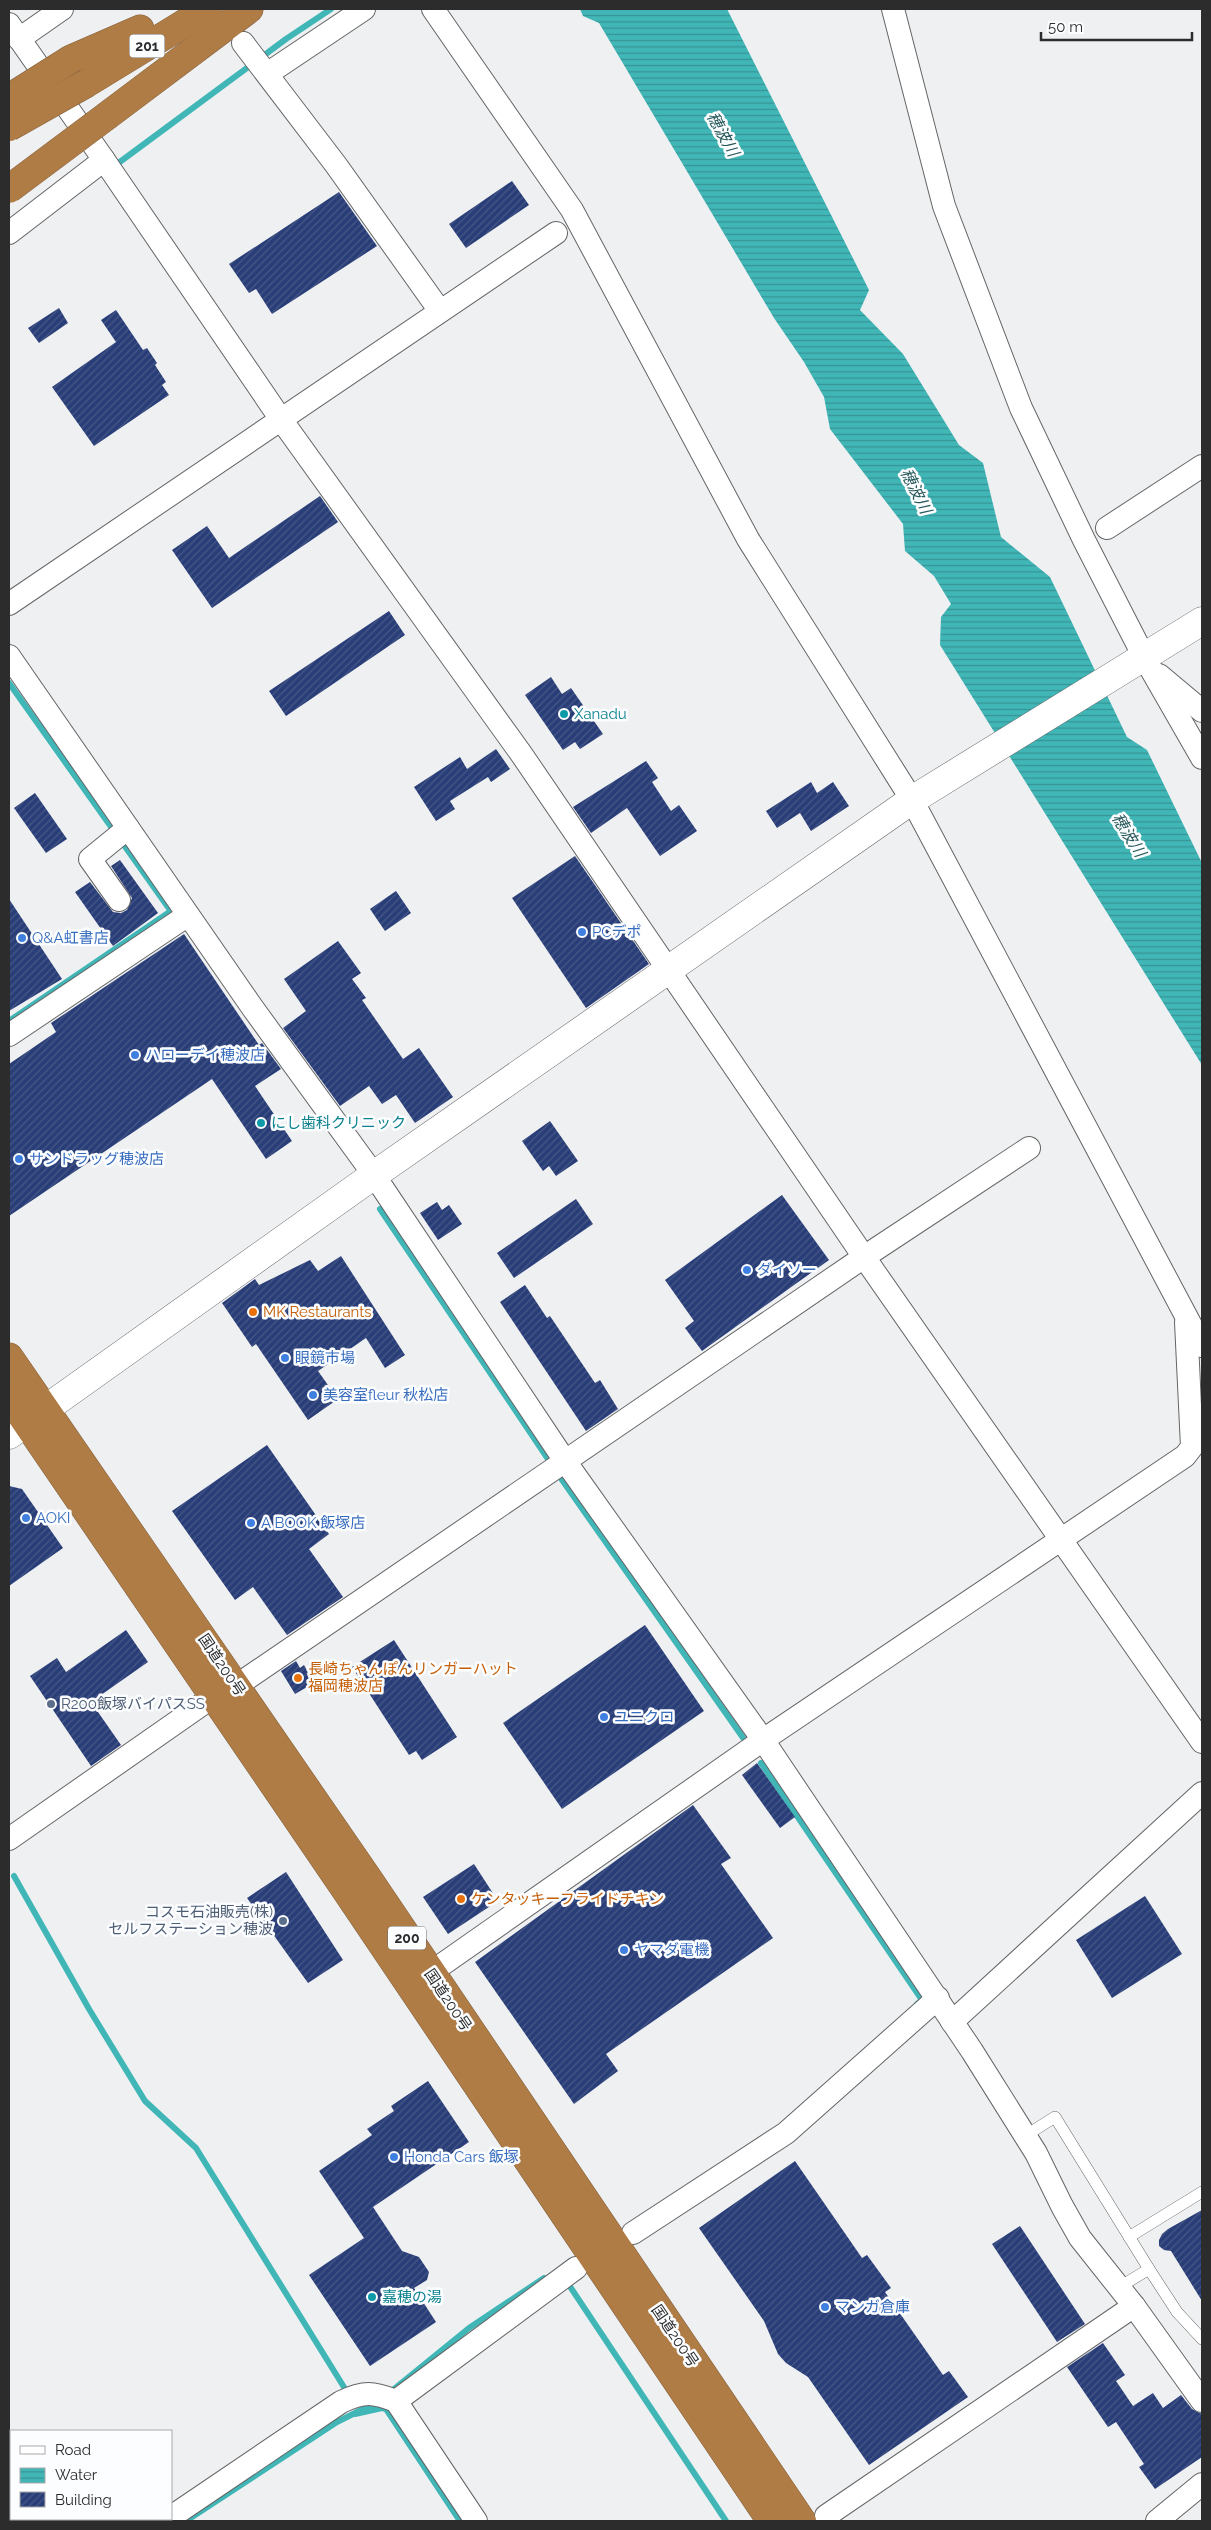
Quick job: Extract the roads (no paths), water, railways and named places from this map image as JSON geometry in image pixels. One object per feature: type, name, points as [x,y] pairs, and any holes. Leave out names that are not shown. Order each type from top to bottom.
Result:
[{"type":"highway","name":"201","points":[[9,122],[79,71],[171,9]]},
{"type":"highway","name":"201","points":[[9,126],[79,71],[208,9]]},
{"type":"highway","points":[[9,189],[250,9]]},
{"type":"highway","points":[[9,98],[79,71]]},
{"type":"highway","name":"国道200号","points":[[9,1357],[26,1422]]},
{"type":"highway","name":"国道200号","points":[[9,1397],[430,1973],[814,2519]]},
{"type":"highway","name":"国道200号","points":[[225,1691],[771,2521]]},
{"type":"street","points":[[62,9],[15,42],[108,166],[280,418],[492,713],[864,1257],[1202,1742]]},
{"type":"street","points":[[364,9],[255,58],[336,165],[440,311]]},
{"type":"street","points":[[433,9],[572,210],[748,539],[912,800],[1202,1346]]},
{"type":"street","points":[[894,9],[944,206],[1020,408],[1145,664],[1202,758]]},
{"type":"street","points":[[9,233],[108,166]]},
{"type":"street","points":[[9,604],[280,418],[556,233]]},
{"type":"street","points":[[1107,528],[1202,466]]},
{"type":"street","points":[[26,1422],[374,1175],[912,800],[1145,664],[1202,621]]},
{"type":"street","points":[[9,656],[120,834],[188,915],[374,1175],[565,1461],[763,1740],[938,1998],[1025,2136],[1080,2238],[1134,2306],[1202,2401]]},
{"type":"street","points":[[1145,664],[1202,711]]},
{"type":"street","points":[[119,900],[90,859],[120,834]]},
{"type":"street","points":[[9,1035],[188,915]]},
{"type":"street","points":[[9,1839],[864,1257],[1029,1148]]},
{"type":"street","points":[[430,1973],[763,1740],[1186,1456],[1192,1446],[1186,1316]]},
{"type":"street","points":[[952,2022],[1202,1793]]},
{"type":"street","points":[[633,2233],[786,2132],[938,1998]]},
{"type":"street","points":[[396,2402],[576,2268]]},
{"type":"street","points":[[814,2519],[1134,2306]]},
{"type":"street","points":[[172,2517],[341,2402],[360,2394],[378,2394],[396,2402],[476,2521]]},
{"type":"street","points":[[1157,2521],[1202,2484]]},
{"type":"lane","points":[[1025,2136],[1055,2118],[1177,2312],[1202,2339]]},
{"type":"lane","points":[[1130,2237],[1202,2192]]},
{"type":"lane","points":[[1118,2288],[1149,2269]]},
{"type":"water","name":"穂波川","points":[[580,9],[727,9],[869,290],[860,310],[903,354],[959,445],[983,463],[1001,537],[1050,577],[1127,737],[1147,750],[1202,863],[1202,1065],[940,645],[941,617],[951,604],[934,576],[905,551],[903,524],[830,429],[824,397],[804,362],[774,318],[599,23],[583,16]]},
{"type":"waterway","points":[[113,167],[286,39],[331,9]]},
{"type":"waterway","points":[[9,683],[175,917]]},
{"type":"waterway","points":[[9,1021],[171,911]]},
{"type":"waterway","points":[[380,1209],[548,1459]]},
{"type":"waterway","points":[[560,1477],[746,1742]]},
{"type":"waterway","points":[[761,1763],[922,2000],[917,2004]]},
{"type":"waterway","points":[[14,1876],[89,2009],[145,2101],[196,2148],[347,2392]]},
{"type":"waterway","points":[[394,2389],[469,2328],[544,2278]]},
{"type":"waterway","points":[[567,2282],[726,2521]]},
{"type":"waterway","points":[[186,2521],[337,2422],[375,2403]]},
{"type":"waterway","points":[[355,2414],[382,2408],[386,2409],[460,2521]]},
{"type":"place","name":"Xanadu","points":[[564,714]]},
{"type":"place","name":"PCデポ","points":[[582,932]]},
{"type":"place","name":"Q&A虹書店","points":[[22,938]]},
{"type":"place","name":"ハローデイ穂波店","points":[[135,1055]]},
{"type":"place","name":"にし歯科クリニック","points":[[261,1123]]},
{"type":"place","name":"サンドラッグ穂波店","points":[[19,1159]]},
{"type":"place","name":"ダイソー","points":[[747,1270]]},
{"type":"place","name":"MK Restaurants","points":[[253,1312]]},
{"type":"place","name":"眼鏡市場","points":[[285,1358]]},
{"type":"place","name":"美容室fleur 秋松店","points":[[313,1395]]},
{"type":"place","name":"AOKI","points":[[26,1518]]},
{"type":"place","name":"A BOOK 飯塚店","points":[[251,1523]]},
{"type":"place","name":"長崎ちゃんぽんリンガーハット 福岡穂波店","points":[[298,1678]]},
{"type":"place","name":"R200飯塚バイパスSS","points":[[51,1704]]},
{"type":"place","name":"ユニクロ","points":[[604,1717]]},
{"type":"place","name":"ケンタッキーフライドチキン","points":[[461,1899]]},
{"type":"place","name":"コスモ石油販売(株) セルフステーション穂波","points":[[283,1921]]},
{"type":"place","name":"ヤマダ電機","points":[[624,1950]]},
{"type":"place","name":"Honda Cars 飯塚","points":[[394,2157]]},
{"type":"place","name":"嘉穂の湯","points":[[372,2297]]},
{"type":"place","name":"マンガ倉庫","points":[[825,2307]]}]
